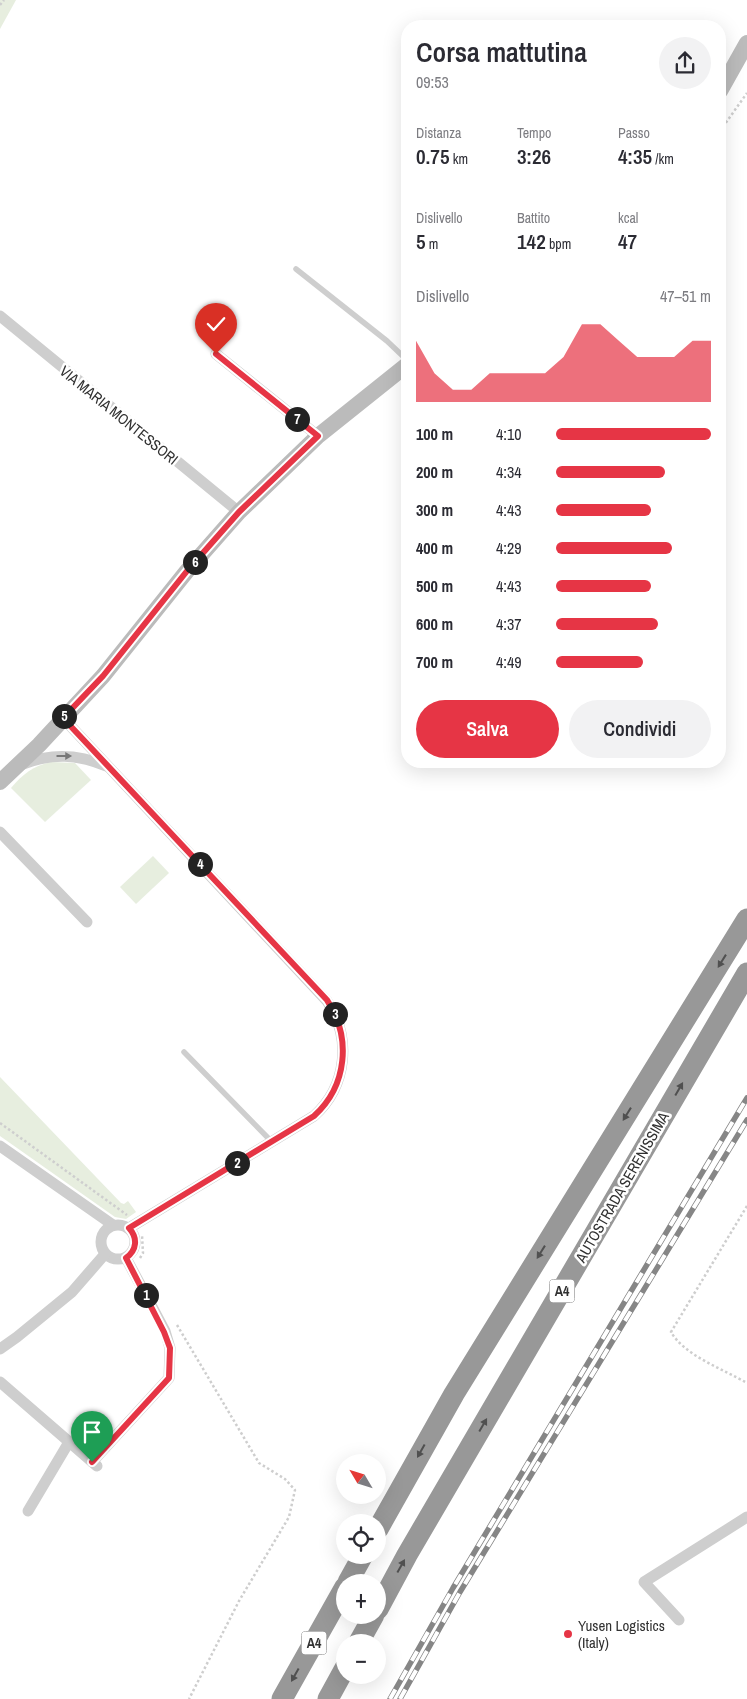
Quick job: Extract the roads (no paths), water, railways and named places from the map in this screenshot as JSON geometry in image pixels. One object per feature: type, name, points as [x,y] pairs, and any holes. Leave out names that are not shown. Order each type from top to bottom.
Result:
[{"type":"highway","name":"A4","points":[[386,1515],[459,1385],[747,919]]},
{"type":"highway","name":"AUTOSTRADA SERENISSIMA","points":[[386,1594],[747,973]]},
{"type":"highway","name":"A4","points":[[282,1699],[336,1603]]},
{"type":"highway","points":[[328,1699],[336,1684]]},
{"type":"street","points":[[726,81],[747,43]]},
{"type":"street","name":"VIA MARIA MONTESSORI","points":[[0,316],[239,512]]},
{"type":"street","points":[[216,354],[318,436]]},
{"type":"street","points":[[0,782],[103,676],[187,571],[239,512],[318,436],[401,369]]},
{"type":"street","points":[[0,1146],[113,1225],[133,1226],[314,1116],[323,1108],[334,1091],[339,1077],[342,1053],[340,1028],[327,1000],[63,718]]},
{"type":"street","points":[[17,766],[34,760],[61,755],[86,759],[110,768]]},
{"type":"street","points":[[0,832],[87,922]]},
{"type":"street","points":[[113,1225],[101,1237],[102,1249],[105,1254],[115,1259],[126,1258],[131,1254],[136,1244],[133,1226]]},
{"type":"street","points":[[0,1349],[72,1292],[105,1254]]},
{"type":"street","points":[[0,1382],[95,1464],[169,1378],[170,1348],[164,1332],[126,1258]]},
{"type":"street","points":[[28,1511],[69,1442]]},
{"type":"street","points":[[679,1620],[644,1582],[747,1517]]},
{"type":"lane","points":[[296,269],[387,341],[401,356]]},
{"type":"lane","points":[[184,1052],[272,1142]]},
{"type":"railway","points":[[390,1699],[453,1588],[747,1098]]},
{"type":"railway","points":[[400,1699],[460,1592],[747,1120]]},
{"type":"place","name":"Yusen Logistics (Italy)","points":[[568,1634]]}]
